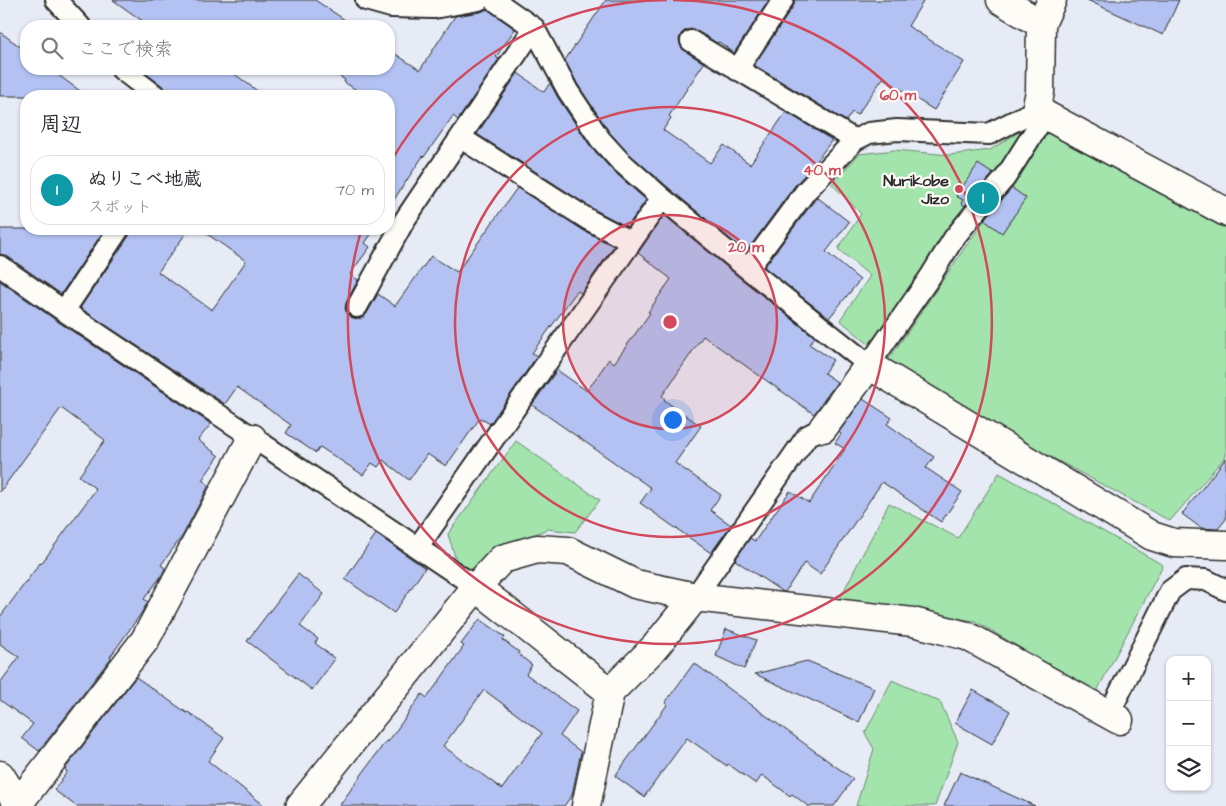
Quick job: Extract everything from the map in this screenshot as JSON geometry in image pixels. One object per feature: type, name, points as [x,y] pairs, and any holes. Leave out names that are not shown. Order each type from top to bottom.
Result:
[{"type":"street","points":[[1001,0],[1046,12],[1040,112],[1226,212]]},
{"type":"street","points":[[823,428],[869,365],[1152,536],[1174,543],[1226,545]]},
{"type":"street","points":[[0,775],[18,805],[145,640],[252,438]]},
{"type":"street","points":[[300,806],[476,587],[502,559],[537,549],[568,551],[635,584],[695,597],[913,622],[967,636],[1114,717]]},
{"type":"street","points":[[476,587],[610,692]]},
{"type":"street","points":[[586,806],[610,692],[655,646],[695,597]]},
{"type":"lane","points":[[56,0],[74,20]]},
{"type":"lane","points":[[366,0],[391,7],[434,8],[479,0]]},
{"type":"lane","points":[[494,0],[534,28],[568,91],[600,139],[619,160],[748,269],[869,365],[930,277],[954,238],[1005,178],[1040,112]]},
{"type":"lane","points":[[737,70],[783,0]]},
{"type":"lane","points":[[357,307],[404,221],[534,28]]},
{"type":"lane","points":[[691,41],[855,140]]},
{"type":"lane","points":[[129,75],[148,90]]},
{"type":"lane","points":[[748,269],[806,191],[855,140],[869,133],[897,130],[989,134],[1040,112]]},
{"type":"lane","points":[[461,138],[589,220],[631,242]]},
{"type":"lane","points":[[418,547],[662,198]]},
{"type":"lane","points":[[64,311],[115,235]]},
{"type":"lane","points":[[0,266],[252,438],[476,587]]},
{"type":"lane","points":[[695,597],[807,436],[823,428]]},
{"type":"lane","points":[[1114,717],[1170,591],[1186,578],[1206,580],[1226,590]]},
{"type":"green space","points":[[1027,127],[1004,168],[955,218],[872,347],[840,320],[870,276],[838,249],[861,214],[832,184],[859,154],[895,150],[950,155],[990,150]]},
{"type":"green space","points":[[1050,130],[1226,226],[1226,456],[1170,521],[1014,437],[887,362],[966,246]]},
{"type":"green space","points":[[516,441],[600,500],[575,532],[547,529],[487,555],[476,573],[456,560],[448,534]]},
{"type":"green space","points":[[999,473],[1163,565],[1096,693],[975,621],[838,602],[889,503],[958,538]]},
{"type":"green space","points":[[892,680],[940,702],[958,742],[935,806],[856,806],[874,749],[865,733]]},
{"type":"building","points":[[113,0],[315,0],[345,20],[141,20]]},
{"type":"building","points":[[606,0],[769,0],[734,53],[719,42],[717,43],[692,29],[686,30],[681,34],[679,40],[681,47],[704,63],[669,116],[671,118],[663,130],[710,163],[724,145],[750,164],[786,112],[832,140],[796,184],[746,252],[627,152],[609,132],[578,85],[565,60]]},
{"type":"building","points":[[795,0],[924,0],[908,26],[964,62],[934,110],[883,78],[857,115],[852,112],[846,121],[754,65],[793,7]]},
{"type":"building","points":[[1087,0],[1179,0],[1163,35]]},
{"type":"building","points":[[487,9],[515,29],[496,57],[499,59],[458,120],[453,116],[395,198],[395,90],[357,90],[337,75],[395,75],[395,54],[420,70],[455,16],[481,12]]},
{"type":"building","points":[[0,32],[20,47],[20,75],[58,75],[79,90],[20,90],[20,96],[0,96]]},
{"type":"building","points":[[518,73],[544,92],[550,83],[591,147],[611,169],[646,200],[627,227],[595,210],[477,134]]},
{"type":"building","points":[[148,75],[236,75],[256,90],[166,90]]},
{"type":"building","points":[[978,164],[993,174],[965,206],[961,203],[963,200],[956,196]]},
{"type":"building","points":[[517,188],[583,230],[614,246],[581,293],[577,291],[532,353],[537,356],[490,424],[480,418],[446,466],[427,454],[409,480],[383,460],[378,467],[372,463],[363,475],[320,447],[316,453],[286,433],[291,425],[237,387],[225,404],[80,308],[129,235],[185,235],[158,272],[212,310],[246,261],[209,235],[371,235],[365,243],[370,247],[350,274],[358,280],[345,308],[347,314],[358,319],[364,317],[378,294],[395,306],[431,256],[457,272]]},
{"type":"building","points":[[1012,188],[1026,198],[1002,233],[984,220]]},
{"type":"building","points":[[817,197],[849,222],[826,252],[860,280],[829,318],[764,267]]},
{"type":"building","points":[[664,215],[815,337],[809,344],[833,360],[824,373],[837,382],[814,414],[703,336],[662,396],[664,400],[701,426],[675,463],[721,495],[710,510],[731,525],[711,553],[640,503],[651,488],[532,405],[557,370],[587,391],[609,359],[614,363],[650,313],[648,312],[671,279],[638,253]]},
{"type":"building","points":[[0,229],[20,229],[20,235],[101,235],[61,294],[7,256],[0,254]]},
{"type":"building","points":[[0,281],[211,424],[198,440],[219,456],[202,480],[209,485],[183,535],[161,565],[165,568],[162,575],[144,599],[148,602],[111,658],[39,751],[22,738],[33,724],[0,700],[0,683],[19,657],[0,644],[0,617],[96,489],[79,476],[105,440],[61,408],[0,492]]},
{"type":"building","points":[[863,399],[892,418],[887,424],[934,457],[926,468],[962,492],[941,522],[882,482],[820,574],[804,563],[785,592],[781,591],[735,560],[750,538],[755,541],[790,491],[809,503],[845,449],[835,443],[841,434],[839,432]]},
{"type":"building","points":[[1226,458],[1226,519],[1218,529],[1201,528],[1182,514]]},
{"type":"building","points":[[376,534],[425,568],[394,613],[345,579]]},
{"type":"building","points":[[298,574],[324,594],[300,626],[318,639],[315,643],[335,659],[312,690],[247,641]]},
{"type":"building","points":[[480,619],[505,637],[503,640],[532,665],[526,674],[577,711],[560,736],[581,752],[572,795],[564,806],[339,806],[422,694],[427,698],[464,646],[461,644]],"holes":[[[484,690],[542,733],[502,789],[443,746]]]},
{"type":"building","points":[[726,629],[756,640],[744,669],[716,656]]},
{"type":"building","points":[[807,661],[874,688],[859,722],[755,674]]},
{"type":"building","points":[[694,663],[853,779],[834,806],[808,806],[792,794],[790,796],[762,775],[756,784],[687,738],[644,797],[615,776],[667,705],[665,703]]},
{"type":"building","points":[[136,677],[224,738],[208,761],[265,806],[76,806],[54,790],[67,772],[65,769]]},
{"type":"building","points":[[973,690],[1010,711],[992,744],[955,723]]},
{"type":"building","points":[[960,772],[1035,806],[944,806]]},
{"type":"place","name":"Nurikobe Jizo","points":[[959,189]]},
{"type":"place","name":"ぬりこべ地蔵","points":[[983,198]]}]
